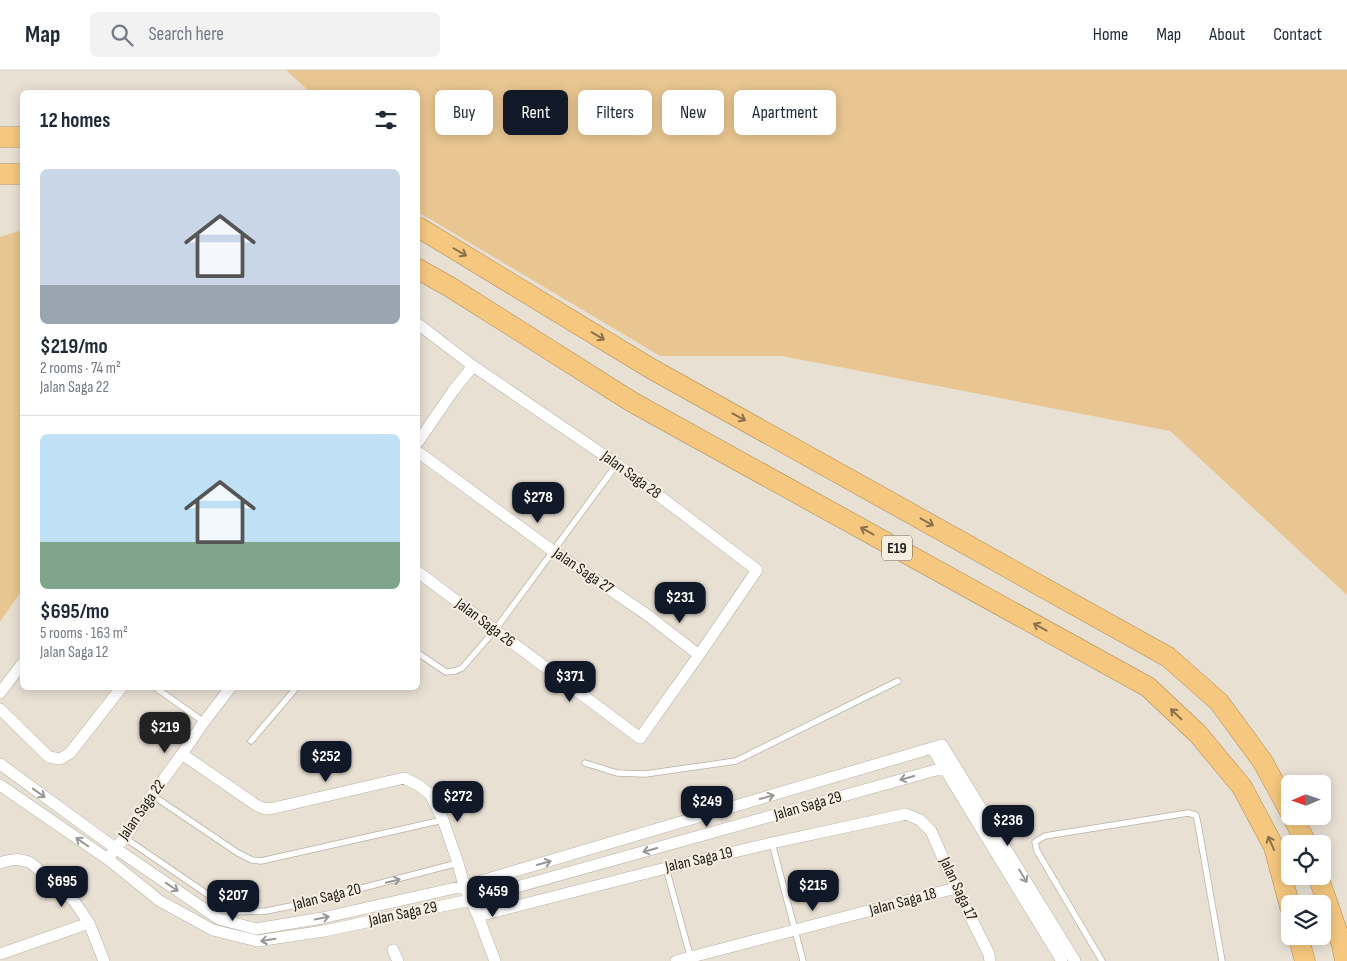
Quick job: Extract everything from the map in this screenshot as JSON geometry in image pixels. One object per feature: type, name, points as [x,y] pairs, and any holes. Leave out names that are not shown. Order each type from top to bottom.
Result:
[{"type":"highway","points":[[0,137],[20,137]]},
{"type":"highway","points":[[0,174],[20,174]]},
{"type":"highway","name":"E19","points":[[420,228],[650,368],[1168,657],[1219,702],[1263,762],[1281,795]]},
{"type":"highway","name":"E19","points":[[420,270],[450,287],[632,402],[1148,687],[1198,734],[1242,787],[1274,846],[1287,895]]},
{"type":"highway","points":[[1321,885],[1342,945],[1345,961]]},
{"type":"highway","points":[[1301,945],[1305,961]]},
{"type":"street","name":"Jalan Saga 28","points":[[420,326],[473,366],[617,464],[757,570],[699,655]]},
{"type":"street","points":[[420,439],[453,391],[473,366]]},
{"type":"street","name":"Jalan Saga 27","points":[[420,453],[553,551],[646,614],[699,655]]},
{"type":"street","name":"Jalan Saga 26","points":[[420,574],[640,738],[699,655]]},
{"type":"street","points":[[0,693],[20,667]]},
{"type":"street","points":[[0,709],[50,757],[60,759],[70,754],[118,690]]},
{"type":"street","name":"Jalan Saga 22","points":[[109,860],[115,848],[125,838],[152,794],[228,690]]},
{"type":"street","name":"Jalan Saga 29","points":[[0,764],[115,848],[219,920],[256,929],[322,918],[464,886],[937,747],[949,766],[470,900],[324,931],[257,941],[213,930],[160,901],[109,860],[0,785]]},
{"type":"street","points":[[182,754],[256,805],[265,809],[404,778],[418,785],[430,794],[443,820],[464,886],[495,961]]},
{"type":"street","points":[[949,766],[1062,961]]},
{"type":"street","points":[[949,766],[1074,961]]},
{"type":"street","name":"Jalan Saga 19","points":[[478,916],[772,843],[906,814],[920,820]]},
{"type":"street","name":"Jalan Saga 17","points":[[920,820],[931,831],[956,888],[989,954],[990,961]]},
{"type":"street","points":[[5,861],[22,859],[31,863],[74,901],[89,923],[104,961]]},
{"type":"street","name":"Jalan Saga 18","points":[[676,961],[691,959],[956,888]]},
{"type":"street","points":[[0,954],[89,923]]},
{"type":"lane","points":[[420,654],[446,672],[462,668],[495,630],[617,464]]},
{"type":"lane","points":[[586,763],[617,773],[645,774],[736,761],[898,681]]},
{"type":"lane","points":[[159,690],[204,722]]},
{"type":"lane","points":[[251,741],[295,690]]},
{"type":"lane","points":[[152,794],[238,853],[256,861],[443,820]]},
{"type":"lane","points":[[1102,961],[1037,852],[1035,842],[1045,836],[1188,813],[1196,815],[1222,961]]},
{"type":"lane","name":"Jalan Saga 20","points":[[125,838],[235,912],[266,911],[301,904],[458,863]]},
{"type":"lane","points":[[772,843],[803,961]]},
{"type":"lane","points":[[666,868],[691,959]]},
{"type":"shaded area","points":[[286,70],[1347,70],[1347,595],[1170,431],[782,356],[660,356],[420,213],[420,90],[308,90]]},
{"type":"shaded area","points":[[20,231],[20,593],[0,622],[0,237]]}]
